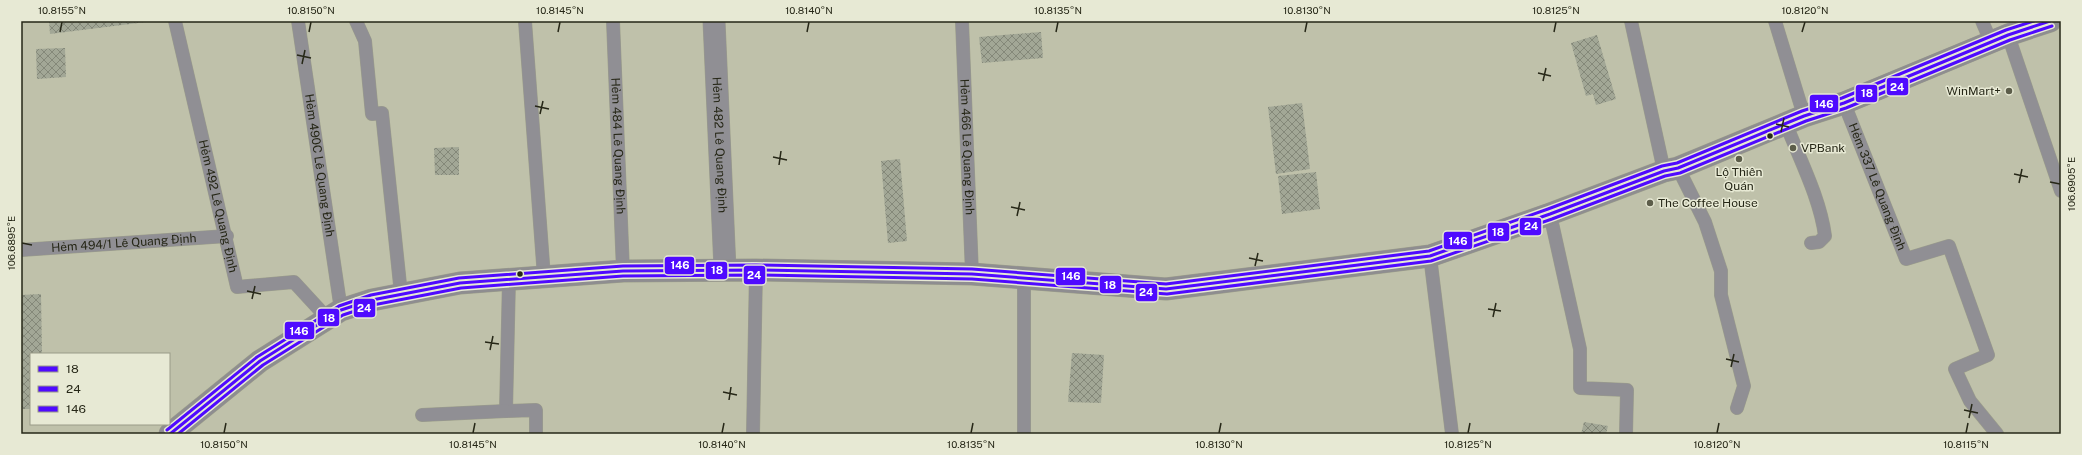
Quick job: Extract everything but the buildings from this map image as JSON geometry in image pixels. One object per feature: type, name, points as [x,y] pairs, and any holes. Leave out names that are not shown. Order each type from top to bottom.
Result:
[{"type":"main road","points":[[170,434],[260,361],[334,314],[372,300],[460,282],[623,271],[724,269],[972,274],[1166,288],[1430,256],[1671,170],[1796,120],[1844,103],[2000,39],[2050,21]]},
{"type":"street","name":"Hẻm 482 Lê Quang Định","points":[[714,21],[724,269]]},
{"type":"lane","name":"Hẻm 492 Lê Quang Định","points":[[175,21],[227,236],[237,287],[294,282],[334,314]]},
{"type":"lane","name":"Hẻm 490C Lê Quang Định","points":[[298,21],[334,314]]},
{"type":"lane","points":[[356,21],[365,42],[372,114],[382,113],[401,294]]},
{"type":"lane","points":[[525,21],[544,277]]},
{"type":"lane","name":"Hẻm 484 Lê Quang Định","points":[[613,21],[623,271]]},
{"type":"lane","name":"Hẻm 466 Lê Quang Định","points":[[962,21],[972,274]]},
{"type":"lane","points":[[1631,21],[1671,170],[1705,222],[1721,270],[1721,295],[1744,386],[1737,408]]},
{"type":"lane","points":[[1774,21],[1812,189],[1825,236],[1818,242],[1811,244]]},
{"type":"lane","points":[[1982,21],[2000,39],[2061,191]]},
{"type":"lane","name":"Hẻm 337 Lê Quang Định","points":[[1844,103],[1906,259],[1949,246],[1988,355],[1955,368],[1970,401],[1997,434]]},
{"type":"lane","points":[[1550,214],[1580,349],[1580,388],[1627,390],[1626,434]]},
{"type":"lane","name":"Hẻm 494/1 Lê Quang Định","points":[[21,250],[227,236]]},
{"type":"lane","points":[[1430,256],[1452,434]]},
{"type":"lane","points":[[753,434],[756,270]]},
{"type":"lane","points":[[1024,278],[1024,434]]},
{"type":"lane","points":[[506,410],[509,279]]},
{"type":"lane","points":[[422,415],[506,410],[536,410],[536,434]]},
{"type":"transit line","name":"146","points":[[167,430],[257,357],[339,306],[371,295],[459,278],[623,266],[756,265],[972,269],[1166,284],[1429,251],[1548,209],[1662,166],[1677,163],[1802,111],[1842,98],[2006,30],[2034,21]]},
{"type":"transit line","name":"18","points":[[170,434],[260,361],[341,310],[372,300],[460,283],[623,271],[756,270],[972,274],[1166,289],[1430,256],[1550,214],[1664,171],[1678,168],[1804,116],[1844,103],[2008,35],[2050,21]]},
{"type":"transit line","name":"24","points":[[178,434],[263,365],[343,315],[373,305],[461,288],[623,276],[756,275],[972,279],[1167,294],[1431,261],[1552,219],[1665,176],[1680,173],[1806,121],[1846,108],[2010,40],[2052,26]]},
{"type":"place","name":"WinMart+","points":[[2009,91]]},
{"type":"place","name":"VPBank","points":[[1793,148]]},
{"type":"place","name":"Lộ Thiên Quán","points":[[1739,159]]},
{"type":"place","name":"The Coffee House","points":[[1650,203]]}]
